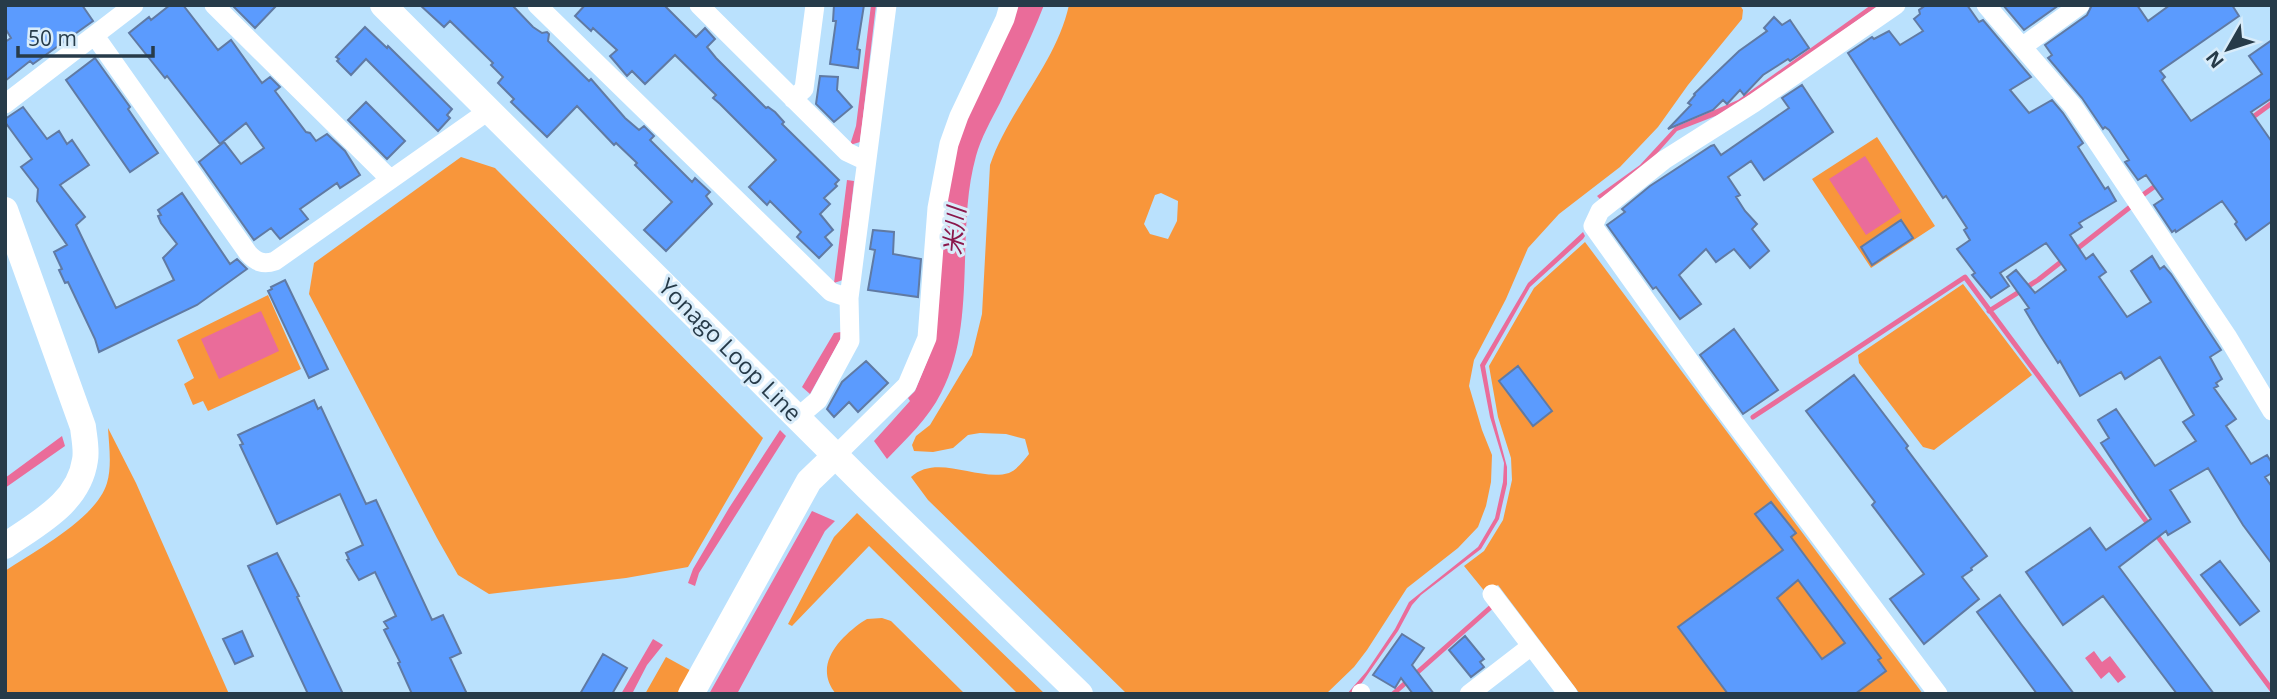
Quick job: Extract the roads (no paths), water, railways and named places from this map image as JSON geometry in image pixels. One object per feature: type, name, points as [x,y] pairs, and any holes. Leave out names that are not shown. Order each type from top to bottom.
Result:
[{"type":"main road","name":"Yonago Loop Line","points":[[383,5],[1080,694]]},
{"type":"main road","points":[[5,210],[83,427],[86,458],[78,487],[59,508],[5,546]]},
{"type":"main road","points":[[691,694],[809,481],[836,455]]},
{"type":"street","points":[[5,104],[134,5]]},
{"type":"street","points":[[214,5],[390,179]]},
{"type":"street","points":[[537,5],[831,292],[849,298]]},
{"type":"street","points":[[699,5],[848,152],[866,161]]},
{"type":"street","points":[[793,99],[804,89],[814,5]]},
{"type":"street","points":[[798,417],[818,400],[850,341],[849,298],[887,5]]},
{"type":"street","points":[[836,455],[907,385],[927,338],[937,208],[949,144],[1009,5]]},
{"type":"street","points":[[1896,5],[1754,103],[1664,160],[1600,211],[1593,226],[1713,394],[1938,694]]},
{"type":"street","points":[[1986,5],[2073,106],[2227,336],[2272,411]]},
{"type":"street","points":[[2022,47],[2080,5]]},
{"type":"street","points":[[95,36],[248,253],[259,262],[267,264],[488,111]]},
{"type":"street","points":[[1492,594],[1568,694]]},
{"type":"street","points":[[1468,694],[1530,646]]},
{"type":"water","points":[[871,5],[876,5],[860,142],[850,145],[856,126]]},
{"type":"water","name":"米川","points":[[1019,5],[1044,5],[976,156],[967,215],[963,307],[952,366],[930,411],[887,459],[874,441],[910,401],[908,398],[915,391],[930,354],[950,162],[974,99]]},
{"type":"water","points":[[1871,5],[1879,5],[1731,110],[1677,131],[1645,167],[1600,199],[1597,196],[1640,165],[1675,127],[1738,100]]},
{"type":"water","points":[[1865,156],[1901,212],[1866,235],[1829,179]]},
{"type":"water","points":[[847,180],[854,181],[843,280],[834,283]]},
{"type":"water","points":[[1583,232],[1583,239],[1530,287],[1485,366],[1494,418],[1507,467],[1507,484],[1499,519],[1481,549],[1412,605],[1398,631],[1354,694],[1347,694],[1366,672],[1395,629],[1409,602],[1478,547],[1495,518],[1504,463],[1490,417],[1480,365],[1528,283]]},
{"type":"water","points":[[261,311],[279,351],[219,379],[201,339]]},
{"type":"water","points":[[841,332],[840,340],[810,394],[802,387],[834,333]]},
{"type":"water","points":[[780,430],[786,436],[699,573],[695,586],[688,583],[693,569],[729,508]]},
{"type":"water","points":[[62,436],[65,446],[5,488],[5,478]]},
{"type":"water","points":[[812,511],[835,521],[825,531],[737,694],[709,694]]},
{"type":"water","points":[[653,639],[663,645],[647,665],[632,694],[621,694]]},
{"type":"water","points":[[2094,651],[2102,662],[2110,656],[2126,677],[2118,683],[2109,672],[2101,679],[2085,658]]},
{"type":"waterway","points":[[2249,120],[2272,103]]},
{"type":"waterway","points":[[2140,197],[2158,184]]},
{"type":"waterway","points":[[2073,252],[2134,204]]},
{"type":"waterway","points":[[1989,311],[2038,280],[2066,258]]},
{"type":"waterway","points":[[1753,417],[1965,277],[2149,525]]},
{"type":"waterway","points":[[2155,533],[2272,690]]},
{"type":"waterway","points":[[1393,694],[1491,607]]}]
